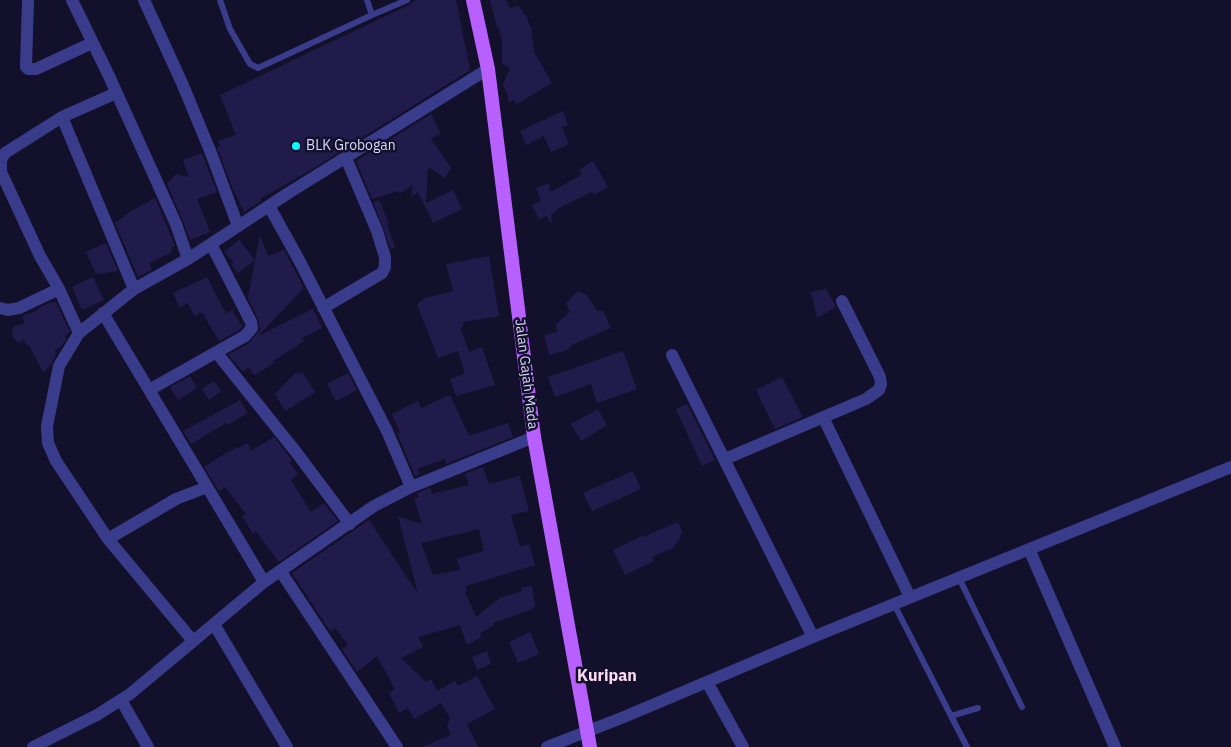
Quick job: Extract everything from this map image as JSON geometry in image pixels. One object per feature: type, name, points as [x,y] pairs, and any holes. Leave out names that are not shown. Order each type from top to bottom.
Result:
[{"type":"main road","name":"Jalan Gajah Mada","points":[[473,0],[488,69],[534,437],[590,747]]},
{"type":"street","points":[[28,0],[26,67],[28,69],[36,69],[92,43]]},
{"type":"street","points":[[72,0],[176,224],[188,259]]},
{"type":"street","points":[[144,0],[186,92],[238,226]]},
{"type":"street","points":[[193,641],[108,539],[70,484],[48,443],[46,426],[59,366],[79,333],[134,289],[188,259],[488,69]]},
{"type":"street","points":[[79,333],[59,289],[40,256],[1,172],[1,160],[5,153],[62,117],[116,93]]},
{"type":"street","points":[[62,117],[134,289]]},
{"type":"street","points":[[323,308],[382,273],[385,267],[385,257],[377,231],[346,158]]},
{"type":"street","points":[[269,206],[387,431],[411,486]]},
{"type":"street","points":[[149,390],[250,332],[252,326],[211,244]]},
{"type":"street","points":[[0,308],[8,310],[19,308],[59,289]]},
{"type":"street","points":[[725,459],[866,399],[879,390],[881,384],[880,377],[842,301]]},
{"type":"street","points":[[103,313],[264,582]]},
{"type":"street","points":[[216,352],[296,452],[350,524]]},
{"type":"street","points":[[672,355],[813,637]]},
{"type":"street","points":[[823,417],[910,597]]},
{"type":"street","points":[[33,747],[97,715],[130,694],[264,582],[374,506],[411,486],[534,437]]},
{"type":"street","points":[[547,747],[1231,467]]},
{"type":"street","points":[[108,539],[176,499],[207,487]]},
{"type":"street","points":[[1029,549],[1115,747]]},
{"type":"street","points":[[281,572],[398,747]]},
{"type":"street","points":[[214,624],[287,747]]},
{"type":"street","points":[[707,682],[743,747]]},
{"type":"street","points":[[121,700],[148,747]]},
{"type":"lane","points":[[220,0],[230,29],[250,64],[258,68],[406,0]]},
{"type":"lane","points":[[367,0],[372,15]]},
{"type":"lane","points":[[959,578],[1022,707]]},
{"type":"lane","points":[[894,604],[966,747]]},
{"type":"lane","points":[[951,716],[978,708]]},
{"type":"building","name":"BLK Grobogan","points":[[416,0],[456,0],[470,70],[314,168],[260,199],[261,201],[244,212],[217,147],[220,146],[218,141],[236,135],[220,95]]},
{"type":"building","points":[[490,0],[506,0],[510,8],[519,6],[531,28],[534,52],[552,83],[517,104],[514,100],[508,102],[508,96],[503,85],[510,68],[502,64],[502,40]]},
{"type":"building","points":[[563,111],[568,125],[562,127],[569,144],[551,152],[544,136],[526,145],[520,131]]},
{"type":"building","points":[[431,114],[441,134],[431,139],[451,168],[445,178],[428,167],[426,203],[453,190],[462,209],[433,223],[418,192],[411,197],[413,185],[400,193],[399,191],[372,199],[356,161]]},
{"type":"building","points":[[202,153],[217,192],[197,199],[210,232],[190,240],[167,184],[176,174],[189,177],[183,160]]},
{"type":"building","points":[[593,161],[608,187],[594,195],[592,192],[557,209],[551,214],[552,222],[549,222],[547,216],[539,219],[532,205],[541,201],[536,188],[549,183],[550,192],[582,175],[579,170]]},
{"type":"building","points":[[155,198],[175,246],[172,247],[171,253],[149,263],[152,270],[138,277],[115,223]]},
{"type":"building","points":[[379,200],[389,224],[387,225],[395,247],[391,249],[373,202]]},
{"type":"building","points":[[260,235],[268,256],[284,250],[303,289],[258,336],[313,309],[322,328],[302,338],[304,341],[254,375],[249,367],[243,372],[228,355],[249,343],[260,330],[258,319],[248,298]]},
{"type":"building","points":[[239,240],[255,260],[238,273],[231,264],[234,262],[224,252]]},
{"type":"building","points":[[106,243],[118,271],[96,274],[86,252]]},
{"type":"building","points":[[489,256],[499,316],[463,322],[463,327],[460,327],[469,352],[482,347],[495,385],[456,396],[450,379],[465,374],[458,351],[438,358],[417,304],[425,298],[453,291],[446,264]]},
{"type":"building","points":[[93,277],[104,300],[82,310],[72,287]]},
{"type":"building","points":[[207,277],[226,314],[232,310],[243,325],[240,330],[219,341],[202,312],[195,316],[187,303],[180,308],[173,293]]},
{"type":"building","points":[[826,289],[836,307],[817,318],[811,292]]},
{"type":"building","points":[[578,291],[587,295],[597,311],[603,311],[611,328],[571,345],[571,347],[564,351],[549,355],[544,335],[557,332],[556,324],[570,312],[566,303]]},
{"type":"building","points":[[56,302],[70,332],[65,336],[66,339],[61,347],[55,350],[56,355],[51,365],[43,372],[29,345],[27,346],[23,339],[19,343],[12,337],[13,327],[25,323],[22,316],[36,311],[49,303]]},
{"type":"building","points":[[623,351],[637,389],[597,403],[591,384],[555,397],[548,377]]},
{"type":"building","points":[[303,373],[315,392],[285,411],[275,394],[294,374]]},
{"type":"building","points":[[348,373],[357,390],[336,401],[327,384]]},
{"type":"building","points":[[190,376],[197,388],[178,400],[170,387]]},
{"type":"building","points":[[782,377],[803,417],[775,429],[756,390]]},
{"type":"building","points":[[214,381],[221,391],[209,400],[202,389]]},
{"type":"building","points":[[450,395],[469,436],[508,423],[513,437],[446,464],[445,459],[417,469],[420,474],[415,476],[397,433],[400,432],[392,414],[418,401],[421,408]]},
{"type":"building","points":[[240,400],[248,413],[227,425],[226,423],[191,444],[183,431]]},
{"type":"building","points":[[687,404],[715,460],[702,466],[676,409]]},
{"type":"building","points":[[598,409],[607,425],[581,441],[571,424]]},
{"type":"building","points":[[274,437],[292,460],[289,462],[298,474],[291,480],[311,512],[324,503],[338,521],[279,562],[256,531],[253,534],[242,516],[246,514],[225,487],[219,491],[204,467],[226,453],[248,443],[251,451]]},
{"type":"building","points":[[483,467],[489,484],[520,476],[529,511],[511,515],[520,547],[529,544],[535,565],[466,586],[467,592],[465,592],[476,617],[500,598],[522,591],[521,587],[532,586],[535,607],[493,623],[494,625],[480,633],[481,637],[467,645],[460,625],[418,637],[423,647],[401,658],[426,682],[431,679],[437,691],[455,681],[458,686],[477,676],[495,709],[467,724],[478,747],[422,747],[451,735],[447,726],[450,718],[441,703],[414,719],[408,708],[399,713],[389,693],[395,689],[377,656],[357,672],[342,649],[348,645],[335,628],[330,631],[292,573],[369,520],[418,594],[398,516],[422,524],[414,499],[419,497],[417,493],[430,488],[432,494],[469,485],[465,474]],"holes":[[[479,529],[484,551],[457,559],[460,570],[433,575],[421,543]]]},
{"type":"building","points":[[633,471],[641,489],[592,511],[583,493]]},
{"type":"building","points":[[678,522],[682,531],[679,540],[673,548],[652,557],[654,561],[625,575],[613,550]]},
{"type":"building","points":[[530,632],[539,654],[518,663],[509,642]]},
{"type":"building","points":[[487,651],[491,664],[477,670],[472,657]]},
{"type":"place","name":"BLK Grobogan","points":[[296,146]]},
{"type":"district","name":"Kuripan","points":[[607,676]]}]
